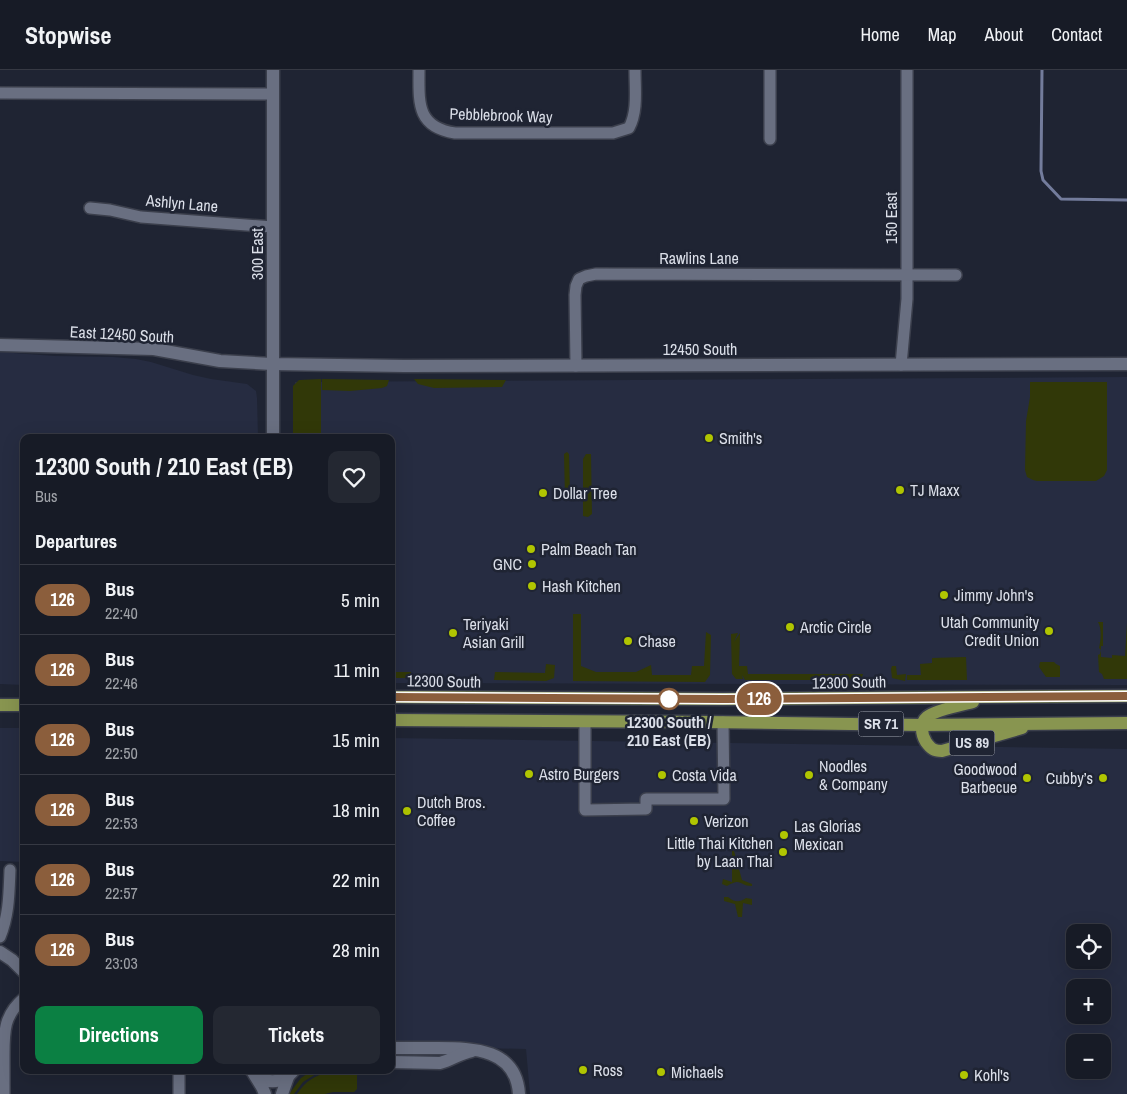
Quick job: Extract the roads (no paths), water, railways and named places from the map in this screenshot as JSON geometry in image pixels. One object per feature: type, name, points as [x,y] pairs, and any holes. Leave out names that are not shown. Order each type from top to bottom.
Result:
[{"type":"main road","name":"12300 South","points":[[395,697],[723,699],[1127,696]]},
{"type":"main road","name":"US 89","points":[[991,698],[932,713],[922,725],[923,736],[930,748],[935,751],[942,751],[1039,724],[1121,724],[1127,731]]},
{"type":"main road","points":[[0,705],[20,705]]},
{"type":"main road","name":"SR 71","points":[[395,720],[922,725],[1039,724]]},
{"type":"street","name":"300 East","points":[[273,70],[273,434]]},
{"type":"street","name":"Pebblebrook Way","points":[[419,70],[419,97],[422,110],[434,127],[455,133],[613,133],[629,128],[635,110],[635,70]]},
{"type":"street","points":[[770,70],[770,139]]},
{"type":"street","name":"150 East","points":[[901,365],[908,275],[907,70]]},
{"type":"street","points":[[0,93],[273,94]]},
{"type":"street","name":"Ashlyn Lane","points":[[90,208],[142,217],[273,227]]},
{"type":"street","name":"Rawlins Lane","points":[[576,366],[576,286],[579,279],[586,276],[596,274],[956,275]]},
{"type":"street","name":"East 12450 South","points":[[0,345],[154,350],[220,361],[272,364]]},
{"type":"street","name":"12450 South","points":[[272,364],[404,366],[1127,364]]},
{"type":"street","points":[[585,722],[585,810],[646,810],[646,799],[724,799],[723,722]]},
{"type":"street","points":[[0,937],[8,909],[10,870]]},
{"type":"street","points":[[0,952],[20,968]]},
{"type":"street","points":[[4,1094],[5,1026],[11,1012],[20,1002]]},
{"type":"street","points":[[395,1048],[462,1048],[479,1050],[496,1056],[507,1064],[515,1076],[519,1094]]},
{"type":"street","points":[[395,1062],[440,1062],[466,1052],[479,1050]]},
{"type":"street","points":[[179,1074],[179,1094]]},
{"type":"street","points":[[254,1074],[265,1094]]},
{"type":"street","points":[[256,1074],[271,1082],[283,1080],[292,1074]]},
{"type":"street","points":[[282,1094],[292,1074]]},
{"type":"waterway","points":[[1042,70],[1041,171],[1043,180],[1061,199],[1127,200]]},
{"type":"place","name":"Smith's","points":[[709,438]]},
{"type":"place","name":"TJ Maxx","points":[[900,490]]},
{"type":"place","name":"Dollar Tree","points":[[543,493]]},
{"type":"place","name":"Palm Beach Tan","points":[[531,549]]},
{"type":"place","name":"GNC","points":[[532,564]]},
{"type":"place","name":"Hash Kitchen","points":[[532,586]]},
{"type":"place","name":"Jimmy John's","points":[[944,595]]},
{"type":"place","name":"Arctic Circle","points":[[790,627]]},
{"type":"place","name":"Utah Community Credit Union","points":[[1049,631]]},
{"type":"place","name":"Teriyaki Asian Grill","points":[[453,633]]},
{"type":"place","name":"Chase","points":[[628,641]]},
{"type":"place","name":"12300 South / 210 East (EB)","points":[[669,699]]},
{"type":"place","name":"Astro Burgers","points":[[529,774]]},
{"type":"place","name":"Costa Vida","points":[[662,775]]},
{"type":"place","name":"Noodles & Company","points":[[809,775]]},
{"type":"place","name":"Goodwood Barbecue","points":[[1027,778]]},
{"type":"place","name":"Cubby’s","points":[[1103,778]]},
{"type":"place","name":"Dutch Bros. Coffee","points":[[407,811]]},
{"type":"place","name":"Verizon","points":[[694,821]]},
{"type":"place","name":"Las Glorias Mexican","points":[[784,835]]},
{"type":"place","name":"Little Thai Kitchen by Laan Thai","points":[[783,852]]},
{"type":"place","name":"Ross","points":[[583,1070]]},
{"type":"place","name":"Michaels","points":[[661,1072]]},
{"type":"place","name":"Kohl's","points":[[964,1075]]}]
